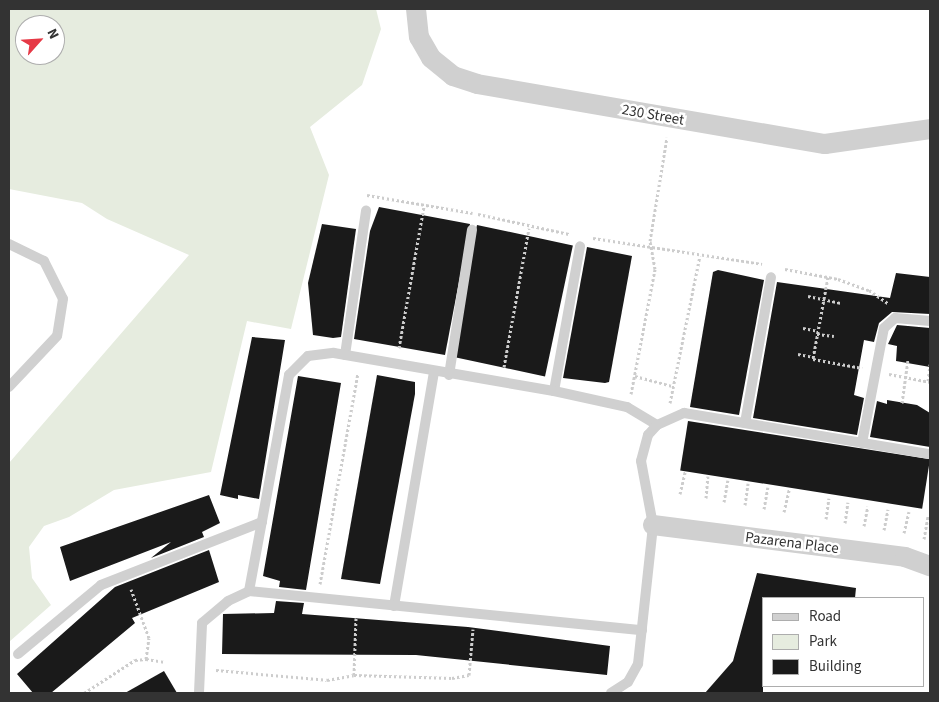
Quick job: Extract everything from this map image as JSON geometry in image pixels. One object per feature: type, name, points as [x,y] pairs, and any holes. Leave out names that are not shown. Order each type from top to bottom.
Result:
[{"type":"street","name":"230 Street","points":[[416,11],[419,37],[431,58],[453,76],[477,84],[825,144],[930,129]]},
{"type":"street","name":"Pazarena Place","points":[[653,525],[905,557],[930,566]]},
{"type":"lane","points":[[345,355],[366,211]]},
{"type":"lane","points":[[449,375],[472,230]]},
{"type":"lane","points":[[554,390],[579,241]]},
{"type":"lane","points":[[9,244],[44,261],[63,299],[57,336],[9,388]]},
{"type":"lane","points":[[745,423],[771,277]]},
{"type":"lane","points":[[862,443],[884,328],[895,318],[930,320]]},
{"type":"lane","points":[[250,592],[289,375],[308,356],[345,355],[434,373],[554,390],[627,407],[657,425]]},
{"type":"lane","points":[[394,606],[434,373]]},
{"type":"lane","points":[[611,693],[628,682],[638,664],[653,525],[641,461],[648,435],[657,425],[684,413],[930,454]]},
{"type":"lane","points":[[18,654],[101,585],[262,522]]},
{"type":"lane","points":[[198,693],[202,623],[228,601],[250,592],[642,630]]},
{"type":"path","points":[[630,398],[655,269],[652,249],[668,134]]},
{"type":"path","points":[[366,211],[368,194],[529,228],[579,241]]},
{"type":"path","points":[[398,350],[424,206]]},
{"type":"path","points":[[504,370],[529,228]]},
{"type":"path","points":[[588,237],[694,255]]},
{"type":"path","points":[[670,403],[700,256]]},
{"type":"path","points":[[813,357],[829,277],[869,290],[893,308]]},
{"type":"path","points":[[808,296],[840,303]]},
{"type":"path","points":[[803,328],[834,336]]},
{"type":"path","points":[[798,354],[865,368]]},
{"type":"path","points":[[322,599],[320,586],[360,358]]},
{"type":"path","points":[[902,403],[908,360]]},
{"type":"path","points":[[887,374],[929,381],[930,364]]},
{"type":"path","points":[[635,376],[673,386]]},
{"type":"path","points":[[680,494],[685,472]]},
{"type":"path","points":[[706,498],[708,476]]},
{"type":"path","points":[[724,502],[728,480]]},
{"type":"path","points":[[745,505],[748,483]]},
{"type":"path","points":[[764,509],[768,487]]},
{"type":"path","points":[[784,512],[789,490]]},
{"type":"path","points":[[826,519],[829,498]]},
{"type":"path","points":[[845,523],[848,502]]},
{"type":"path","points":[[864,526],[868,506]]},
{"type":"path","points":[[884,530],[888,509]]},
{"type":"path","points":[[904,534],[908,512]]},
{"type":"path","points":[[924,539],[928,516]]},
{"type":"path","points":[[126,575],[150,638],[146,660]]},
{"type":"path","points":[[354,675],[356,617]]},
{"type":"path","points":[[200,669],[327,680],[354,675],[469,675],[473,626]]},
{"type":"path","points":[[84,693],[135,660],[166,662]]},
{"type":"green space","points":[[9,9],[376,9],[381,29],[362,85],[310,127],[329,175],[291,329],[247,321],[211,472],[114,490],[69,517],[44,526],[29,547],[32,578],[51,605],[9,642],[9,463],[189,255],[107,219],[82,203],[9,189]]},
{"type":"building","points":[[379,207],[470,224],[445,355],[354,339],[370,231]]},
{"type":"building","points":[[322,224],[356,229],[341,337],[333,338],[313,335],[308,283]]},
{"type":"building","points":[[477,225],[573,245],[545,376],[449,356]]},
{"type":"building","points":[[587,247],[632,256],[609,382],[605,383],[563,378]]},
{"type":"building","points":[[718,270],[764,280],[739,415],[690,407],[713,272]]},
{"type":"building","points":[[896,273],[930,277],[930,314],[892,312],[879,323],[874,342],[864,340],[854,395],[864,398],[857,435],[753,418],[777,282],[890,298]]},
{"type":"building","points":[[897,325],[930,328],[930,367],[896,361],[897,346],[888,344]]},
{"type":"building","points":[[252,337],[285,340],[259,499],[238,495],[238,499],[220,495]]},
{"type":"building","points":[[377,375],[415,382],[415,394],[380,584],[341,579]]},
{"type":"building","points":[[298,376],[341,383],[306,590],[279,587],[280,581],[263,576]]},
{"type":"building","points":[[887,400],[917,405],[930,413],[930,447],[870,437],[877,401],[887,404]]},
{"type":"building","points":[[688,421],[930,459],[922,509],[680,470]]},
{"type":"building","points":[[209,495],[220,523],[202,532],[204,537],[151,558],[171,542],[70,581],[60,547]]},
{"type":"building","points":[[209,550],[219,582],[132,618],[135,623],[51,693],[33,693],[17,674],[115,587]]},
{"type":"building","points":[[757,573],[856,588],[855,597],[762,597],[763,693],[705,693],[733,661]]},
{"type":"building","points":[[276,601],[304,603],[302,614],[468,627],[610,646],[607,675],[416,655],[222,654],[223,614],[274,613]]},
{"type":"building","points":[[164,671],[177,693],[125,693]]}]
